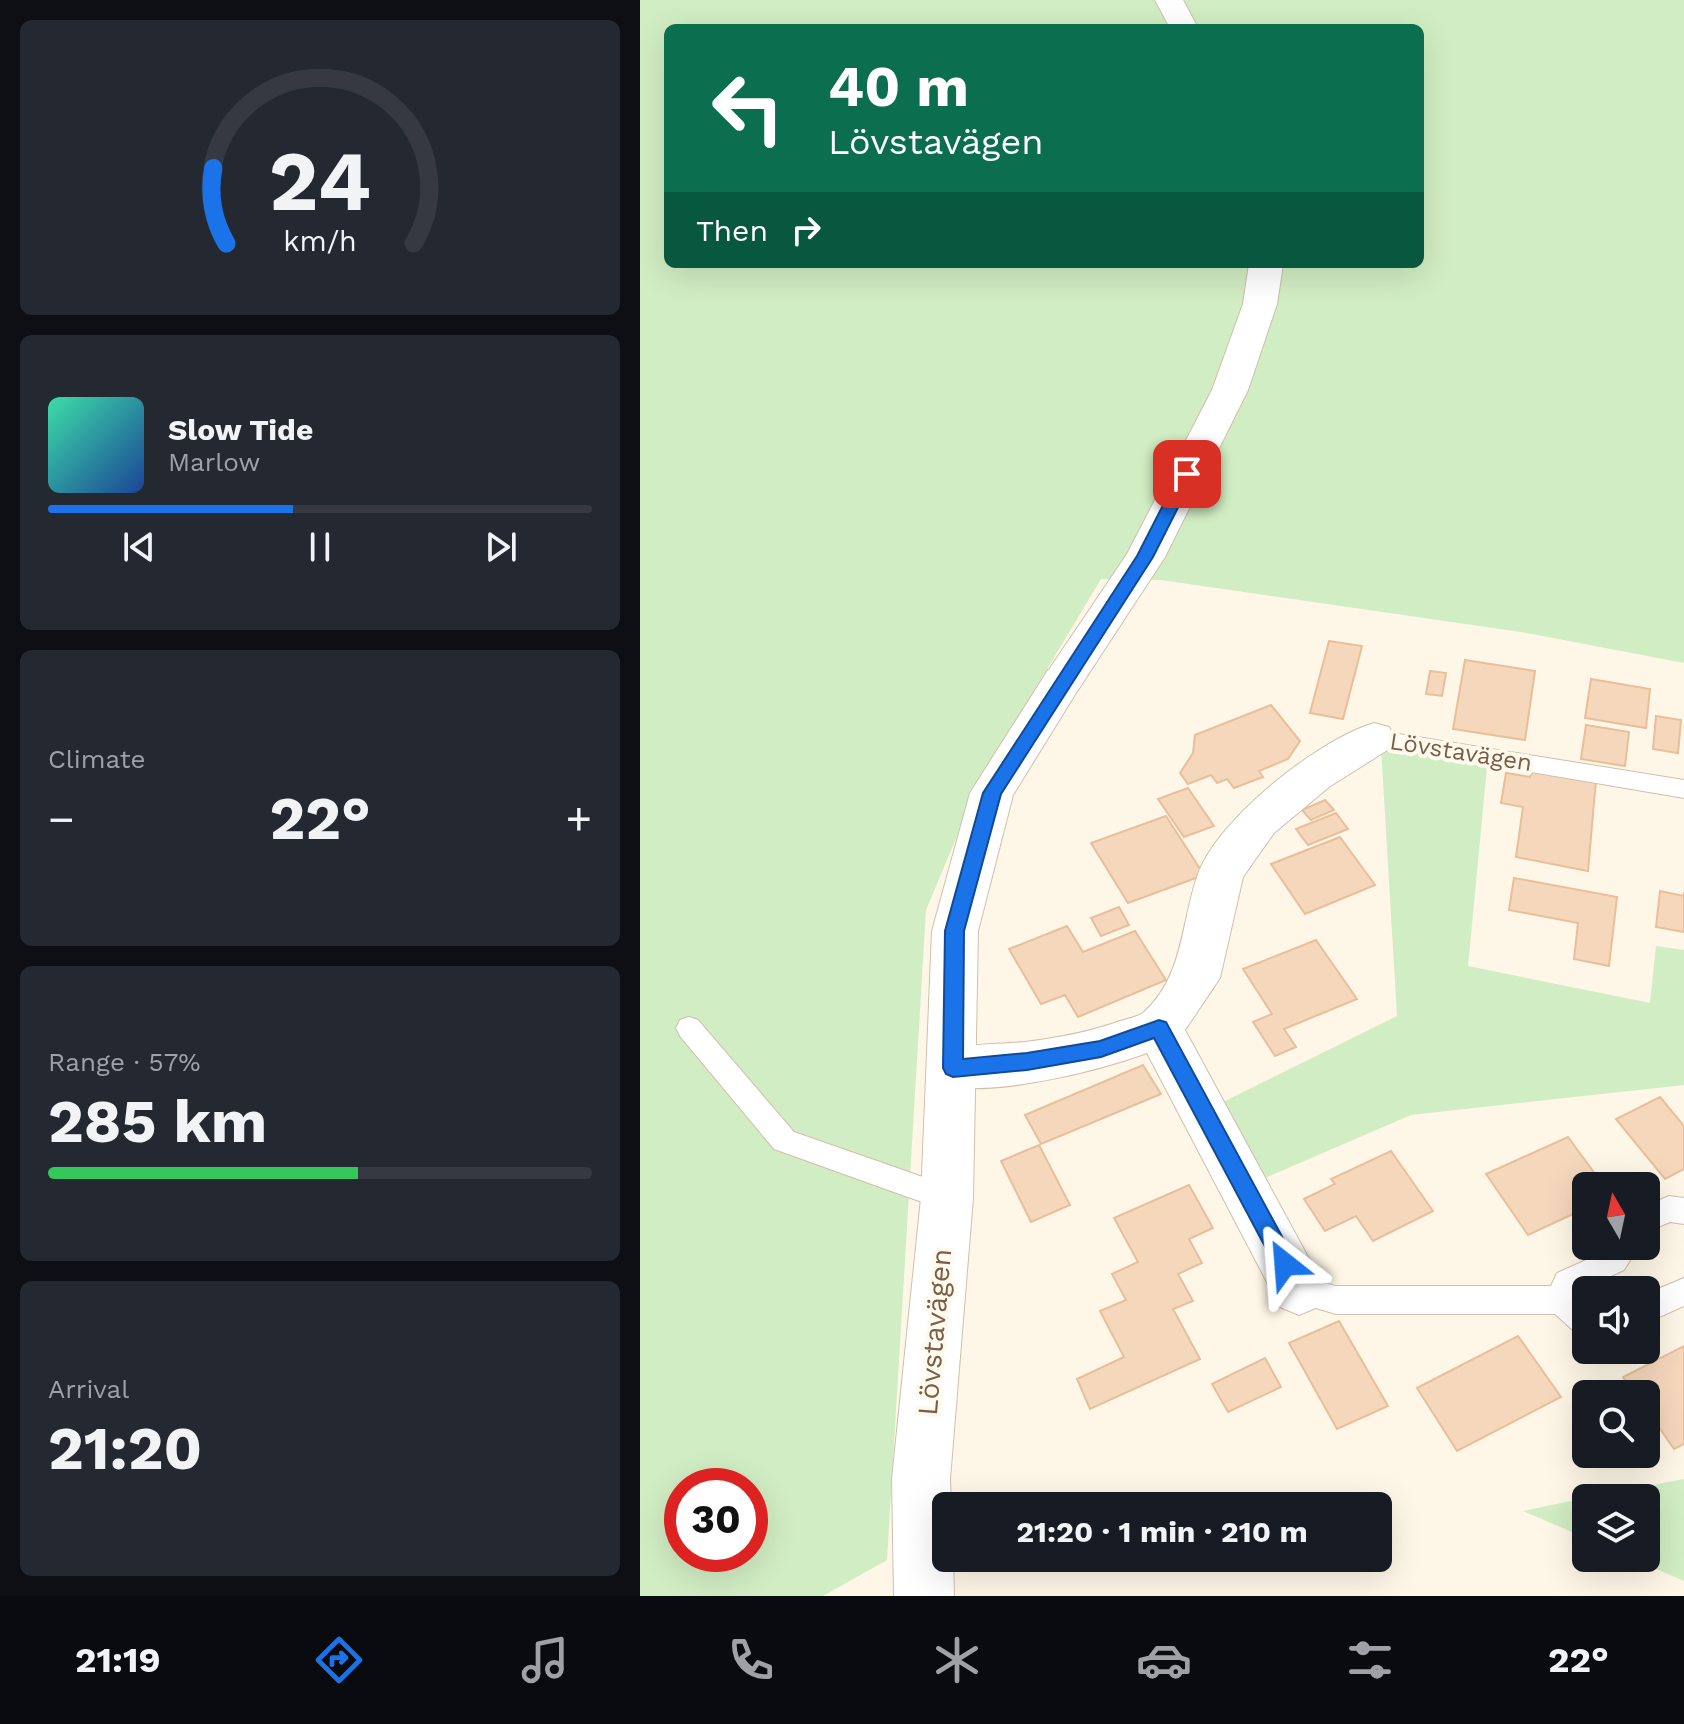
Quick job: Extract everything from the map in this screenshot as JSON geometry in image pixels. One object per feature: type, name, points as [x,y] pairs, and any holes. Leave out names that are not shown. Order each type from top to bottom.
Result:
[{"type":"street","points":[[1169,0],[1182,24]]},
{"type":"street","name":"Lövstavägen","points":[[924,1596],[921,1479],[947,1198],[955,931],[992,793],[1145,557],[1230,390],[1260,304],[1265,268]]},
{"type":"street","name":"Lövstavägen","points":[[1159,1028],[1196,978],[1221,873],[1258,821],[1314,776],[1374,738]]},
{"type":"street","points":[[953,1068],[1027,1062],[1101,1049],[1159,1028],[1299,1290]]},
{"type":"lane","name":"Lövstavägen","points":[[1374,738],[1684,789]]},
{"type":"lane","points":[[689,1028],[784,1141],[947,1198]]},
{"type":"lane","points":[[1660,1213],[1669,1209],[1684,1211]]},
{"type":"lane","points":[[1561,1300],[1567,1282],[1615,1260]]},
{"type":"lane","points":[[1299,1290],[1336,1300],[1561,1300],[1572,1310]]},
{"type":"lane","points":[[1660,1302],[1684,1291]]},
{"type":"green space","points":[[640,0],[1684,0],[1684,663],[1527,633],[1161,580],[1101,579],[980,781],[926,910],[887,1560],[823,1596],[640,1596]]},
{"type":"green space","points":[[1381,747],[1487,767],[1468,966],[1650,1003],[1656,946],[1684,950],[1684,1085],[1411,1115],[1265,1178],[1223,1102],[1397,1016]]},
{"type":"green space","points":[[1684,1479],[1684,1581],[1660,1571],[1658,1484]]},
{"type":"green space","points":[[1572,1501],[1572,1532],[1523,1511]]},
{"type":"building","points":[[1329,641],[1362,646],[1343,719],[1310,713]]},
{"type":"building","points":[[1465,660],[1535,671],[1525,740],[1453,729]]},
{"type":"building","points":[[1430,671],[1446,673],[1442,696],[1426,694]]},
{"type":"building","points":[[1591,679],[1650,689],[1646,728],[1585,718]]},
{"type":"building","points":[[1271,705],[1300,741],[1288,759],[1259,771],[1263,777],[1234,788],[1227,779],[1217,783],[1211,775],[1188,784],[1180,773],[1193,753],[1195,735]]},
{"type":"building","points":[[1656,716],[1681,720],[1678,753],[1653,749]]},
{"type":"building","points":[[1586,725],[1629,732],[1625,766],[1581,759]]},
{"type":"building","points":[[1533,770],[1596,780],[1588,871],[1516,857],[1523,807],[1501,803],[1506,773],[1530,777]]},
{"type":"building","points":[[1188,788],[1214,826],[1184,837],[1158,799]]},
{"type":"building","points":[[1325,800],[1334,810],[1311,820],[1302,810]]},
{"type":"building","points":[[1336,813],[1348,829],[1308,845],[1296,829]]},
{"type":"building","points":[[1166,816],[1204,875],[1128,903],[1091,843]]},
{"type":"building","points":[[1340,837],[1375,885],[1305,914],[1271,864]]},
{"type":"building","points":[[1514,878],[1617,897],[1609,966],[1574,959],[1578,923],[1509,910]]},
{"type":"building","points":[[1660,891],[1684,896],[1684,932],[1656,927]]},
{"type":"building","points":[[1119,907],[1129,925],[1101,936],[1091,918]]},
{"type":"building","points":[[1067,926],[1083,952],[1135,931],[1166,980],[1078,1017],[1065,995],[1041,1004],[1009,949]]},
{"type":"building","points":[[1316,940],[1357,999],[1284,1029],[1296,1047],[1275,1056],[1253,1022],[1272,1014],[1243,969]]},
{"type":"building","points":[[1143,1065],[1161,1094],[1041,1144],[1025,1115]]},
{"type":"building","points":[[1660,1097],[1684,1126],[1684,1169],[1665,1179],[1616,1119]]},
{"type":"building","points":[[1568,1137],[1594,1172],[1572,1172],[1572,1215],[1528,1235],[1486,1174]]},
{"type":"building","points":[[1039,1145],[1070,1205],[1031,1222],[1001,1161]]},
{"type":"building","points":[[1391,1151],[1433,1211],[1373,1241],[1356,1216],[1325,1231],[1304,1199],[1335,1184],[1331,1179]]},
{"type":"building","points":[[1189,1185],[1213,1228],[1189,1239],[1202,1263],[1178,1274],[1193,1301],[1173,1309],[1200,1359],[1090,1409],[1077,1379],[1124,1357],[1100,1311],[1126,1300],[1112,1274],[1138,1262],[1114,1218]]},
{"type":"building","points":[[1339,1321],[1388,1406],[1337,1429],[1289,1343]]},
{"type":"building","points":[[1518,1336],[1561,1397],[1457,1451],[1417,1388]]},
{"type":"building","points":[[1684,1346],[1684,1444],[1674,1449],[1660,1429],[1660,1380],[1625,1380],[1623,1377],[1649,1364],[1660,1364],[1660,1358]]},
{"type":"building","points":[[1265,1358],[1281,1387],[1228,1412],[1212,1384]]},
{"type":"route","points":[[1187,474],[1145,557],[992,793],[955,931],[953,1068],[1027,1062],[1101,1049],[1159,1028],[1285,1264]]}]
